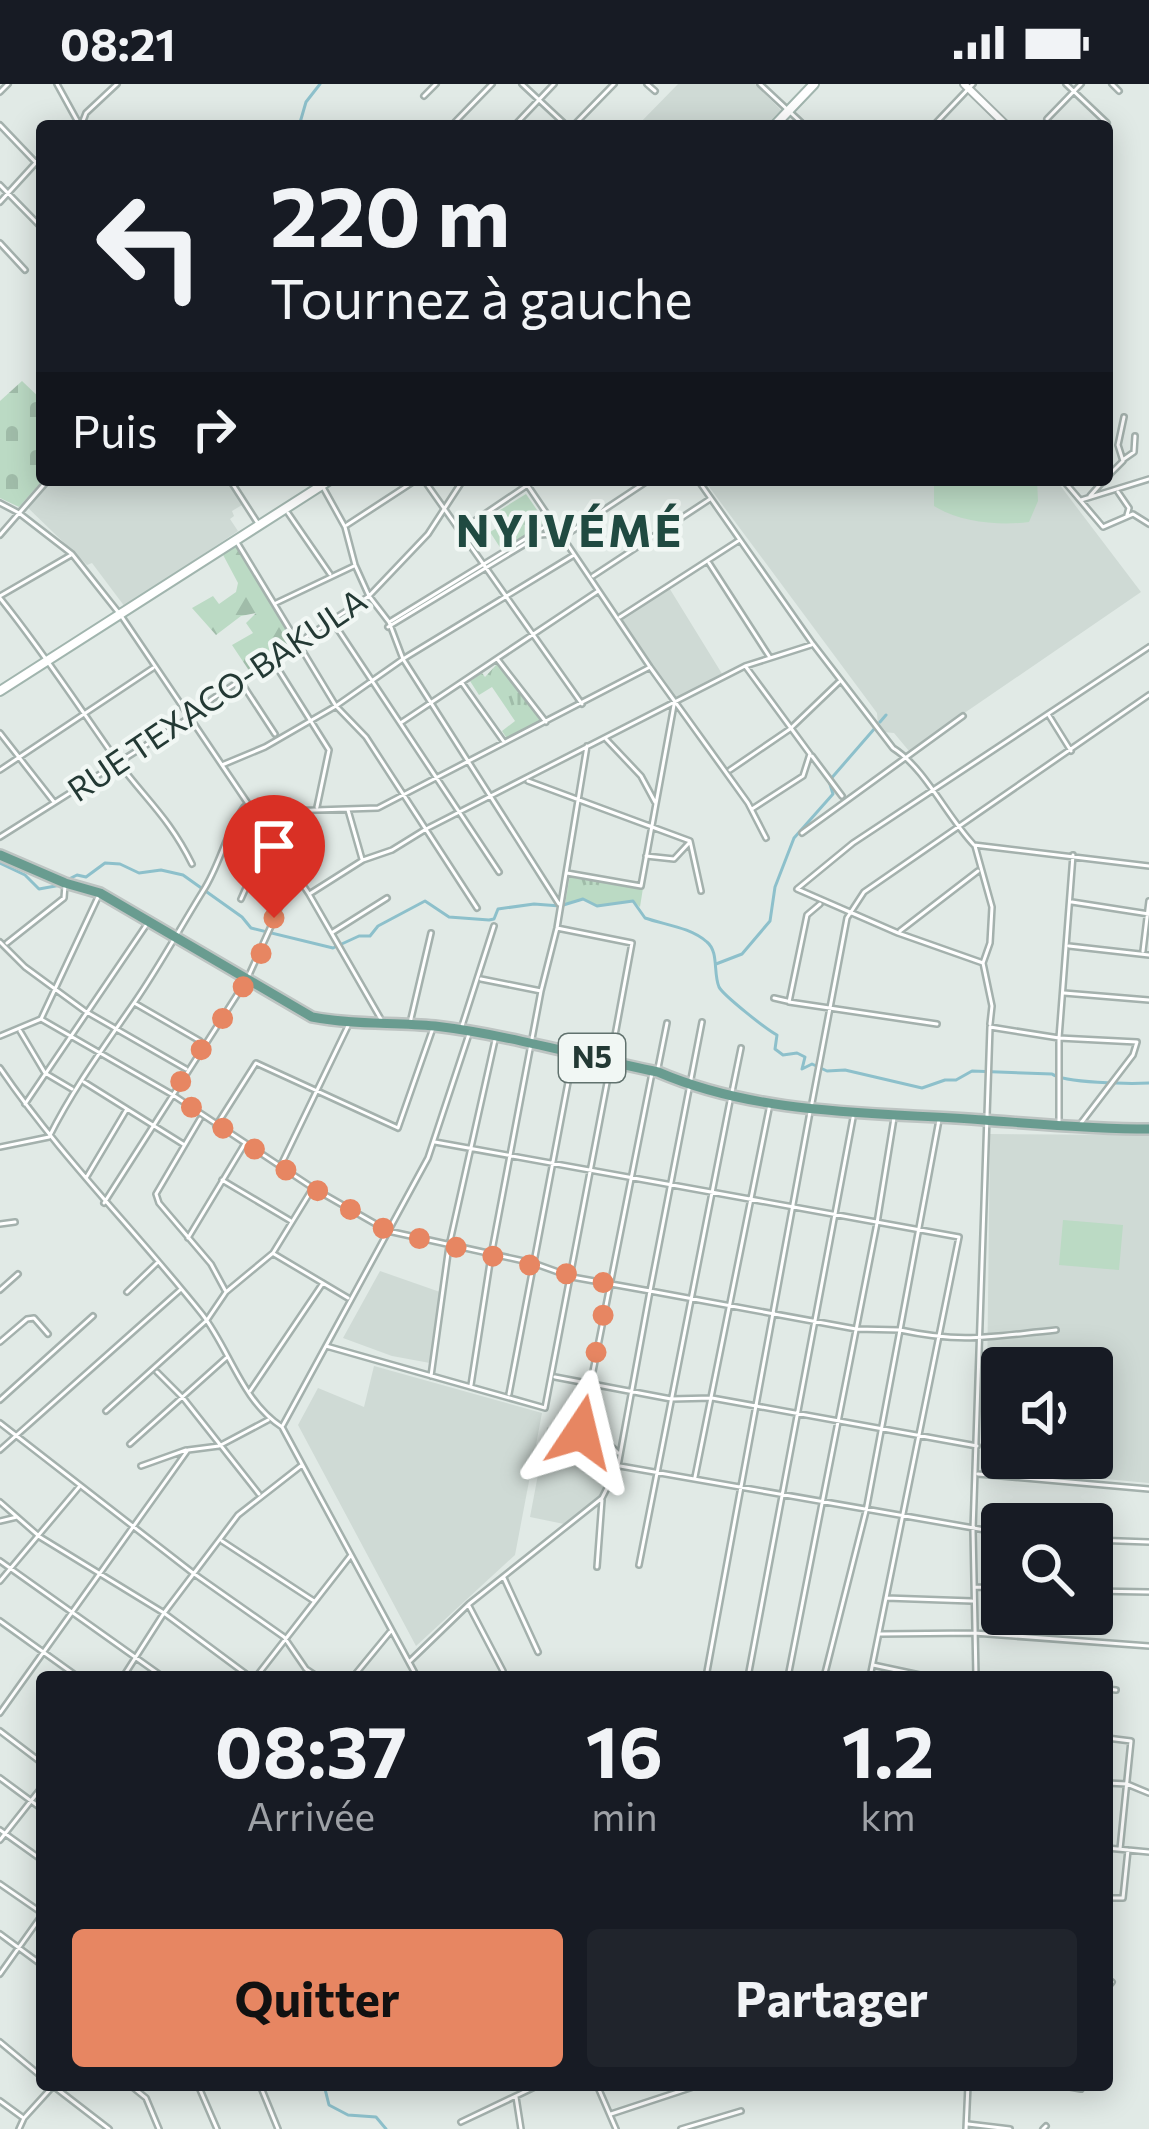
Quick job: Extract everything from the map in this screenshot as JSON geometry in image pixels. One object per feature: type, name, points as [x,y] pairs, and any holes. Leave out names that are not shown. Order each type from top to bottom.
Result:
[{"type":"main road","points":[[780,120],[814,84]]},
{"type":"main road","points":[[0,691],[317,486]]},
{"type":"main road","name":"N5","points":[[0,855],[100,893],[312,1017],[465,1031],[810,1111],[984,1120],[1058,1129],[1149,1130]]},
{"type":"street","points":[[0,92],[8,84]]},
{"type":"street","points":[[57,84],[77,120]]},
{"type":"street","points":[[84,120],[117,84]]},
{"type":"street","points":[[424,96],[436,84]]},
{"type":"street","points":[[456,120],[492,84]]},
{"type":"street","points":[[523,84],[563,120]]},
{"type":"street","points":[[520,120],[554,84]]},
{"type":"street","points":[[576,120],[614,84]]},
{"type":"street","points":[[647,84],[655,92]]},
{"type":"street","points":[[760,84],[799,120]]},
{"type":"street","points":[[1066,84],[1104,120]]},
{"type":"street","points":[[1047,119],[1081,84]]},
{"type":"street","points":[[1112,84],[1119,91]]},
{"type":"street","points":[[938,120],[969,86],[999,118]]},
{"type":"street","points":[[0,125],[35,164],[0,202]]},
{"type":"street","points":[[0,185],[36,222]]},
{"type":"street","points":[[0,243],[25,270]]},
{"type":"street","points":[[1123,460],[1118,445],[1124,417]]},
{"type":"street","points":[[1113,471],[1134,452],[1135,436]]},
{"type":"street","points":[[1079,501],[1149,479]]},
{"type":"street","points":[[0,535],[43,486]]},
{"type":"street","points":[[234,486],[258,524]]},
{"type":"street","points":[[326,486],[355,565],[403,659],[560,906]]},
{"type":"street","points":[[344,527],[407,486]]},
{"type":"street","points":[[428,486],[582,705]]},
{"type":"street","name":"RUE TEXACO-BAKULA","points":[[0,837],[189,718],[369,596],[410,555],[459,486]]},
{"type":"street","points":[[462,530],[520,486]]},
{"type":"street","points":[[528,486],[650,668],[727,772],[766,838]]},
{"type":"street","points":[[563,537],[642,486]]},
{"type":"street","points":[[388,624],[540,535],[568,533],[642,486]]},
{"type":"street","points":[[702,486],[813,644],[974,845],[992,907],[990,943],[983,963],[992,1010],[984,1120],[979,1447],[973,1530],[976,1671]]},
{"type":"street","points":[[1068,486],[1103,527],[1135,514],[1148,525]]},
{"type":"street","points":[[1090,498],[1100,486]]},
{"type":"street","points":[[1117,491],[1129,508],[1126,518]]},
{"type":"street","points":[[591,577],[712,499]]},
{"type":"street","points":[[0,503],[72,554],[122,616],[309,894],[383,1023]]},
{"type":"street","points":[[284,506],[332,576]]},
{"type":"street","points":[[388,624],[552,522]]},
{"type":"street","points":[[234,538],[336,706],[367,737],[477,908]]},
{"type":"street","points":[[619,618],[740,540]]},
{"type":"street","points":[[72,554],[0,597],[50,659],[119,763],[173,826],[192,865]]},
{"type":"street","points":[[221,765],[265,747],[336,706],[403,659],[575,555]]},
{"type":"street","points":[[706,560],[770,658]]},
{"type":"street","points":[[274,604],[355,565]]},
{"type":"street","points":[[401,723],[599,590]]},
{"type":"street","points":[[332,621],[499,872]]},
{"type":"street","points":[[309,894],[363,860],[392,850],[745,666],[813,644]]},
{"type":"street","points":[[983,963],[797,890],[853,843],[1149,647]]},
{"type":"street","points":[[272,659],[329,755],[317,808]]},
{"type":"street","points":[[498,660],[548,723]]},
{"type":"street","points":[[745,666],[844,798]]},
{"type":"street","points":[[0,770],[156,667]]},
{"type":"street","points":[[252,812],[378,808],[650,668]]},
{"type":"street","points":[[241,680],[277,737]]},
{"type":"street","points":[[727,772],[790,729],[841,681]]},
{"type":"street","points":[[462,683],[506,744]]},
{"type":"street","points":[[707,1671],[849,914],[877,881],[1149,695]]},
{"type":"street","points":[[566,873],[641,886],[675,703]]},
{"type":"street","points":[[1047,712],[1071,751]]},
{"type":"street","points":[[802,833],[844,798],[963,716]]},
{"type":"street","points":[[0,733],[55,804]]},
{"type":"street","points":[[604,738],[641,776],[655,802]]},
{"type":"street","points":[[471,1387],[491,1256],[557,928],[587,746]]},
{"type":"street","points":[[752,809],[803,776],[811,754]]},
{"type":"street","points":[[526,780],[690,842]]},
{"type":"street","points":[[49,1137],[73,1090],[84,1082],[98,1052],[210,879],[247,804]]},
{"type":"street","points":[[347,809],[363,860]]},
{"type":"street","points":[[241,899],[269,837]]},
{"type":"street","points":[[646,856],[674,860],[690,842]]},
{"type":"street","points":[[690,842],[701,891]]},
{"type":"street","points":[[974,845],[1149,866]]},
{"type":"street","points":[[1058,1129],[1059,1038],[1073,854]]},
{"type":"street","points":[[898,933],[979,870]]},
{"type":"street","points":[[104,1203],[247,980],[294,873]]},
{"type":"street","points":[[0,942],[5,944],[55,907],[64,898],[63,882]]},
{"type":"street","points":[[0,1036],[41,1019],[100,893]]},
{"type":"street","points":[[332,933],[387,898]]},
{"type":"street","points":[[1067,946],[1146,954],[1149,901]]},
{"type":"street","points":[[1070,902],[1148,914]]},
{"type":"street","points":[[789,1002],[807,916],[822,903]]},
{"type":"street","points":[[25,1104],[148,922]]},
{"type":"street","points":[[282,1427],[435,1142],[494,926]]},
{"type":"street","points":[[326,1346],[545,1408],[632,943],[557,928]]},
{"type":"street","points":[[410,1025],[431,933]]},
{"type":"street","points":[[0,942],[25,967],[85,1011],[187,1070]]},
{"type":"street","points":[[479,979],[541,991]]},
{"type":"street","points":[[1063,992],[1149,1000]]},
{"type":"street","points":[[774,998],[937,1024]]},
{"type":"street","points":[[134,1003],[203,1043]]},
{"type":"street","points":[[41,1019],[173,1095],[313,1188],[388,1231],[572,1277],[856,1329],[980,1340],[1056,1330]]},
{"type":"street","points":[[596,1567],[602,1498],[618,1466],[702,1022]]},
{"type":"street","points":[[618,1453],[603,1438],[581,1432],[667,1023]]},
{"type":"street","points":[[280,1167],[349,1024]]},
{"type":"street","points":[[216,1126],[256,1063],[398,1128],[434,1026]]},
{"type":"street","points":[[990,1027],[1059,1038],[1137,1042],[1078,1129]]},
{"type":"street","points":[[19,1030],[45,1073],[73,1090]]},
{"type":"street","points":[[431,1376],[449,1246],[496,1038]]},
{"type":"street","points":[[639,1565],[741,1048]]},
{"type":"street","points":[[508,1397],[573,1054]]},
{"type":"street","points":[[0,1068],[49,1137],[207,1320],[249,1392],[282,1427],[414,1671]]},
{"type":"street","points":[[84,1082],[184,1145]]},
{"type":"street","points":[[694,1480],[770,1102]]},
{"type":"street","points":[[85,1180],[128,1109]]},
{"type":"street","points":[[749,1671],[854,1111]]},
{"type":"street","points":[[201,1116],[157,1195],[211,1264],[226,1292]]},
{"type":"street","points":[[789,1671],[895,1116]]},
{"type":"street","points":[[826,1671],[866,1511],[939,1119]]},
{"type":"street","points":[[0,1147],[49,1137]]},
{"type":"street","points":[[435,1142],[959,1237],[871,1671]]},
{"type":"street","points":[[188,1238],[244,1144]]},
{"type":"street","points":[[222,1180],[292,1222]]},
{"type":"street","points":[[106,1411],[207,1320],[226,1292],[273,1253],[313,1188]]},
{"type":"street","points":[[0,1224],[15,1222]]},
{"type":"street","points":[[273,1253],[351,1300]]},
{"type":"street","points":[[127,1292],[159,1261]]},
{"type":"street","points":[[0,1290],[18,1274]]},
{"type":"street","points":[[249,1392],[323,1283]]},
{"type":"street","points":[[0,1450],[182,1289]]},
{"type":"street","points":[[0,1400],[93,1316]]},
{"type":"street","points":[[0,1342],[27,1318],[34,1318],[48,1334]]},
{"type":"street","points":[[130,1444],[226,1358]]},
{"type":"street","points":[[155,1370],[260,1495]]},
{"type":"street","points":[[552,1377],[671,1399],[712,1398],[979,1447]]},
{"type":"street","points":[[141,1466],[188,1450],[219,1446],[270,1419]]},
{"type":"street","points":[[0,1424],[193,1573],[284,1636],[309,1671]]},
{"type":"street","points":[[0,1713],[188,1450]]},
{"type":"street","points":[[127,1671],[238,1515],[304,1464]]},
{"type":"street","points":[[618,1466],[981,1531]]},
{"type":"street","points":[[978,1474],[1149,1489]]},
{"type":"street","points":[[0,1581],[79,1487]]},
{"type":"street","points":[[409,1662],[469,1604],[602,1498]]},
{"type":"street","points":[[0,1502],[40,1537],[164,1613],[245,1671]]},
{"type":"street","points":[[0,1521],[19,1517]]},
{"type":"street","points":[[220,1540],[315,1600]]},
{"type":"street","points":[[1113,1541],[1149,1542]]},
{"type":"street","points":[[258,1671],[352,1553]]},
{"type":"street","points":[[0,1561],[154,1671]]},
{"type":"street","points":[[504,1577],[538,1652]]},
{"type":"street","points":[[975,1587],[981,1587]]},
{"type":"street","points":[[1113,1591],[1149,1592]]},
{"type":"street","points":[[886,1598],[974,1601]]},
{"type":"street","points":[[469,1604],[503,1671]]},
{"type":"street","points":[[0,1622],[70,1671]]},
{"type":"street","points":[[358,1671],[392,1629]]},
{"type":"street","points":[[878,1634],[974,1633],[1149,1646]]},
{"type":"street","points":[[872,1665],[898,1671]]},
{"type":"street","points":[[0,1731],[36,1758]]},
{"type":"street","points":[[1113,1739],[1131,1742],[1120,1849]]},
{"type":"street","points":[[0,1778],[36,1804]]},
{"type":"street","points":[[1113,1783],[1149,1792]]},
{"type":"street","points":[[0,1840],[36,1794]]},
{"type":"street","points":[[2,1832],[36,1856]]},
{"type":"street","points":[[1113,1848],[1149,1852]]},
{"type":"street","points":[[1113,1898],[1123,1898],[1128,1850]]},
{"type":"street","points":[[0,1884],[36,1910]]},
{"type":"street","points":[[0,1974],[36,1922]]},
{"type":"street","points":[[0,1934],[36,1960]]},
{"type":"street","points":[[0,2042],[36,2072]]},
{"type":"street","points":[[30,2129],[21,2127],[24,2118],[48,2091]]},
{"type":"street","points":[[61,2091],[109,2129]]},
{"type":"street","points":[[137,2091],[146,2098],[159,2129]]},
{"type":"street","points":[[201,2091],[217,2129]]},
{"type":"street","points":[[262,2091],[278,2129]]},
{"type":"street","points":[[461,2122],[528,2091]]},
{"type":"street","points":[[600,2091],[616,2129]]},
{"type":"street","points":[[611,2114],[681,2091]]},
{"type":"street","points":[[968,2091],[966,2126],[1010,2129]]},
{"type":"street","points":[[516,2097],[521,2129]]},
{"type":"street","points":[[0,2101],[24,2118]]},
{"type":"street","points":[[681,2129],[741,2111]]},
{"type":"shaded area","points":[[678,84],[755,84],[781,110],[771,120],[643,120]]},
{"type":"shaded area","points":[[43,486],[230,486],[242,505],[232,511],[230,519],[238,531],[125,607],[92,563],[87,565],[25,505]]},
{"type":"shaded area","points":[[708,486],[1061,486],[1141,592],[909,751],[894,733],[883,732],[877,713]]},
{"type":"shaded area","points":[[668,586],[724,677],[677,702],[620,618]]},
{"type":"shaded area","points":[[990,1134],[1149,1135],[1149,1483],[1106,1479],[1113,1479],[1113,1347],[987,1347]]},
{"type":"shaded area","points":[[380,1271],[440,1292],[430,1363],[392,1356],[343,1338]]},
{"type":"shaded area","points":[[374,1366],[542,1413],[515,1555],[416,1646],[298,1425],[318,1388],[364,1407]]},
{"type":"shaded area","points":[[547,1427],[600,1439],[615,1454],[615,1466],[600,1495],[564,1524],[530,1517]]},
{"type":"green space","points":[[22,381],[36,394],[38,486],[19,507],[0,498],[0,401]]},
{"type":"green space","points":[[934,486],[1037,486],[1038,501],[1029,522],[967,519],[934,506]]},
{"type":"green space","points":[[526,494],[546,523],[501,549],[490,532],[500,526],[492,515]]},
{"type":"green space","points":[[238,545],[292,641],[250,672],[232,645],[253,633],[246,623],[256,613],[241,616],[216,635],[192,608],[213,596],[219,604],[236,592],[238,583],[221,551]]},
{"type":"green space","points":[[498,663],[544,722],[508,740],[502,731],[515,721],[492,687],[479,695],[470,681],[482,673],[485,677]]},
{"type":"green space","points":[[570,875],[643,888],[640,907],[633,901],[597,906],[583,899],[565,904]]},
{"type":"green space","points":[[1063,1220],[1123,1225],[1119,1270],[1059,1265]]},
{"type":"waterway","points":[[301,120],[306,102],[320,84]]},
{"type":"waterway","points":[[880,722],[886,715]]},
{"type":"waterway","points":[[716,964],[742,954],[770,921],[775,887],[794,838],[833,794],[829,781],[875,728]]},
{"type":"waterway","points":[[0,863],[25,875],[39,889],[61,885]]},
{"type":"waterway","points":[[67,880],[86,877],[105,863],[139,873],[161,870],[183,875],[251,928],[333,948],[370,936],[378,926],[425,901],[449,917],[489,920],[498,909],[534,904],[560,906],[583,899],[597,906],[633,901],[645,918],[707,942],[719,987],[777,1035],[775,1049],[783,1055],[805,1057],[802,1069],[812,1064],[827,1071],[845,1070],[922,1088],[972,1071],[1149,1083]]},
{"type":"waterway","points":[[326,2091],[329,2105],[348,2115],[376,2117],[386,2129]]},
{"type":"district","name":"NYIVÉMÉ","points":[[570,531]]},
{"type":"route","points":[[274,918],[247,980],[173,1095],[313,1188],[388,1231],[609,1284],[581,1432]]}]
